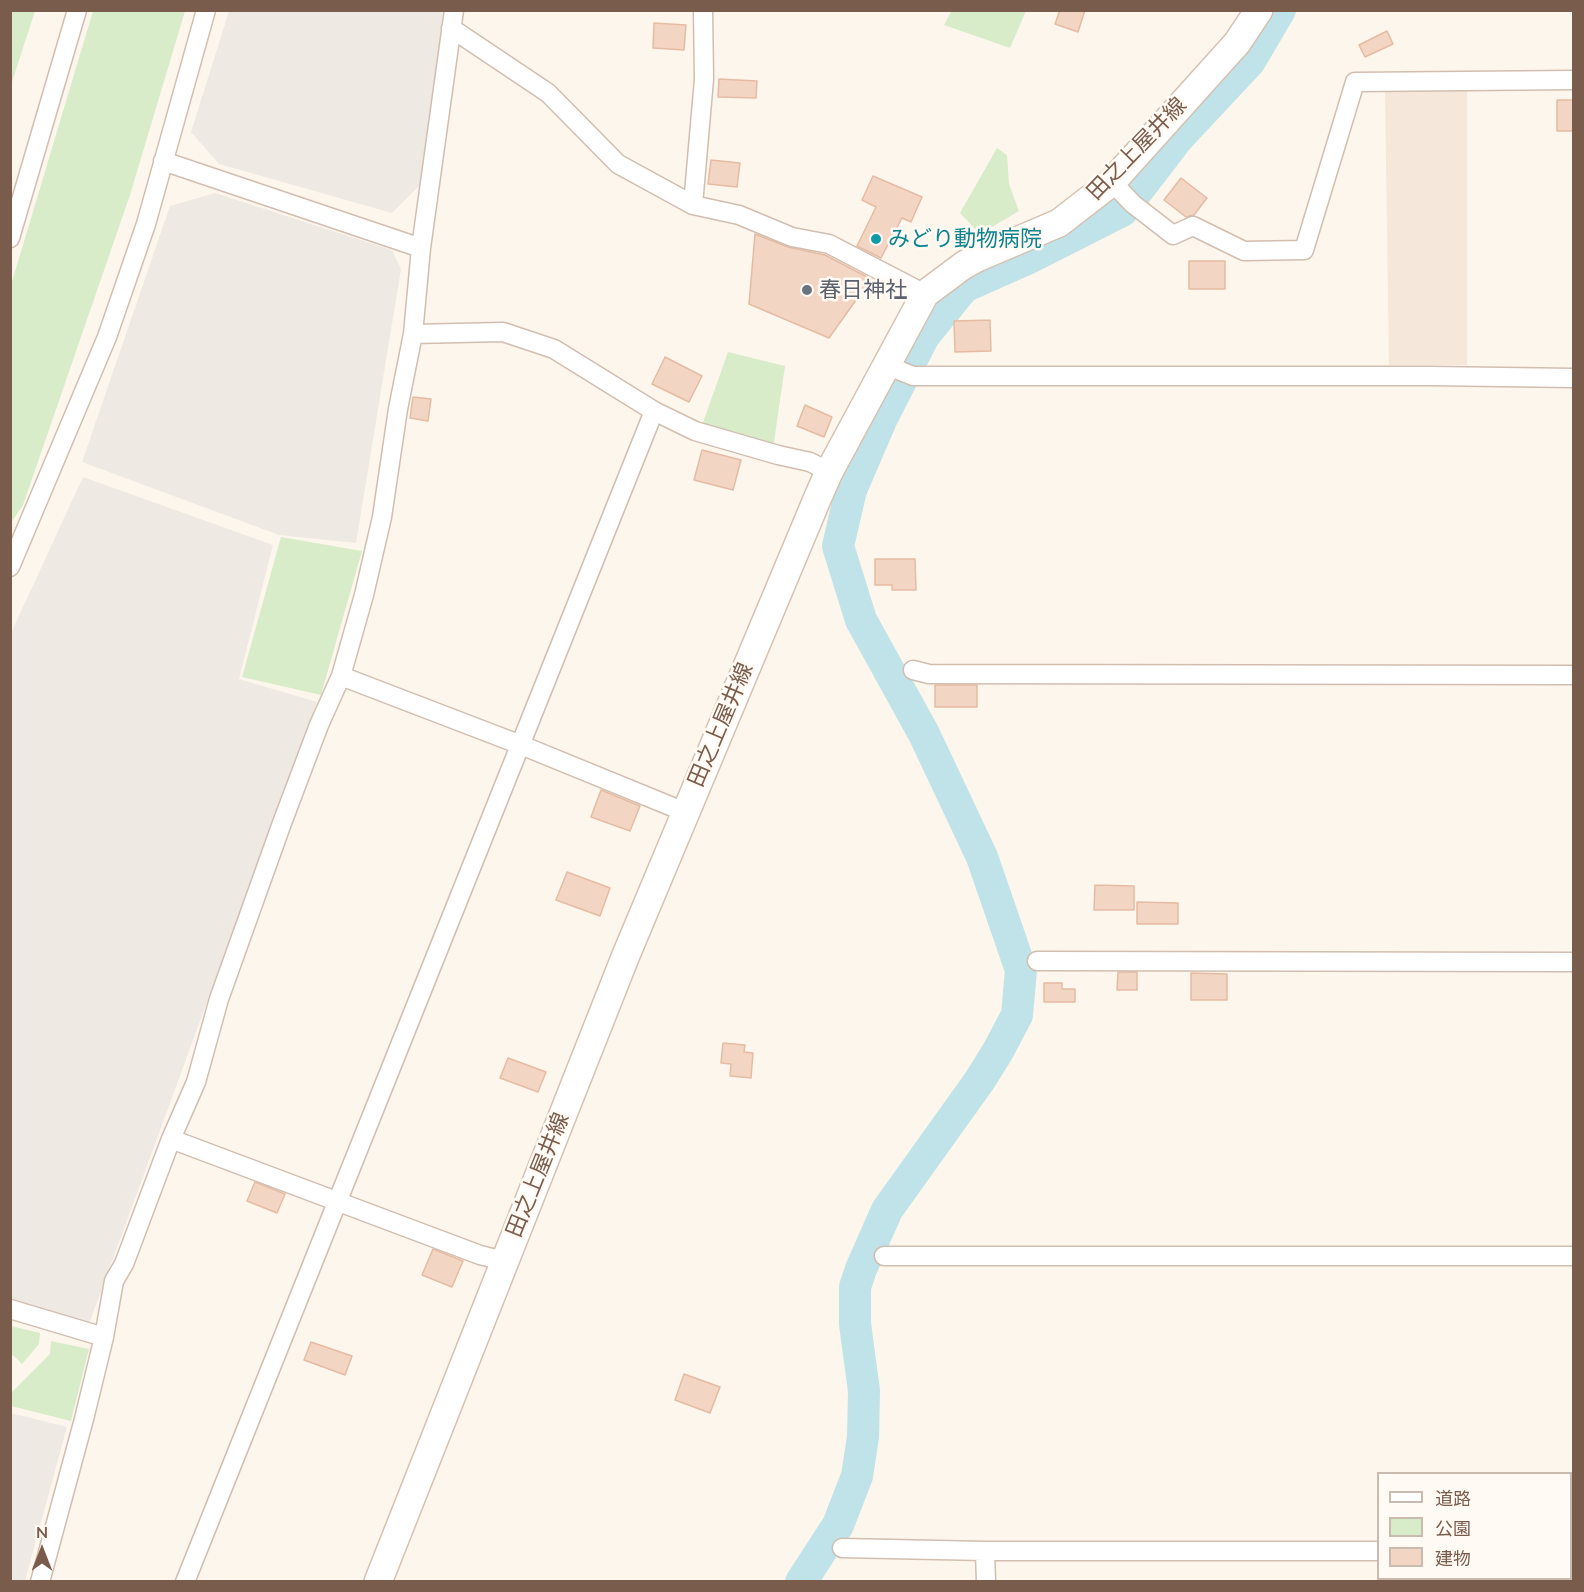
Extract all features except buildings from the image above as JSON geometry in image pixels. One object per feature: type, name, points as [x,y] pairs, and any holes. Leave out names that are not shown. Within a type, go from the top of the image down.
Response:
[{"type":"main road","name":"田之上屋井線","points":[[378,1581],[544,1165],[582,1063],[829,472],[924,294],[977,258],[1059,224],[1122,192],[1237,43],[1259,10]]},
{"type":"street","points":[[10,238],[77,10]]},
{"type":"street","points":[[10,567],[107,337],[146,224],[206,10]]},
{"type":"street","points":[[693,205],[704,79],[703,10]]},
{"type":"street","points":[[40,1581],[104,1337],[114,1281],[124,1264],[171,1139],[196,1082],[219,999],[319,725],[341,676],[364,595],[382,517],[398,410],[413,334],[421,248],[452,19],[548,93],[618,164],[693,205],[739,215],[792,237],[829,244],[924,294]]},
{"type":"street","points":[[1122,192],[1173,235],[1193,226],[1244,251],[1304,250],[1355,82],[1574,80]]},
{"type":"street","points":[[163,161],[421,248]]},
{"type":"street","points":[[413,334],[503,332],[554,349],[654,411],[695,431],[810,462],[829,472]]},
{"type":"street","points":[[886,365],[913,376],[1574,378]]},
{"type":"street","points":[[185,1581],[654,411]]},
{"type":"street","points":[[913,670],[929,674],[1574,675]]},
{"type":"street","points":[[341,676],[521,745],[685,812]]},
{"type":"street","points":[[1037,961],[1574,962]]},
{"type":"street","points":[[171,1139],[480,1255],[504,1261]]},
{"type":"street","points":[[884,1256],[1574,1256]]},
{"type":"street","points":[[10,1309],[104,1337]]},
{"type":"street","points":[[842,1548],[985,1551],[1377,1551]]},
{"type":"street","points":[[985,1551],[986,1581]]},
{"type":"shaded area","points":[[229,11],[443,11],[423,182],[392,213],[219,164],[191,132]]},
{"type":"shaded area","points":[[1467,89],[1467,365],[1389,365],[1385,91]]},
{"type":"shaded area","points":[[215,193],[392,250],[401,269],[356,543],[279,535],[82,462],[170,206]]},
{"type":"shaded area","points":[[83,477],[273,545],[239,679],[317,702],[89,1324],[11,1299],[11,633]]},
{"type":"shaded area","points":[[11,1413],[67,1427],[25,1581],[11,1581]]},
{"type":"green space","points":[[952,10],[1026,11],[1010,48],[944,25]]},
{"type":"green space","points":[[10,11],[35,11],[11,85]]},
{"type":"green space","points":[[93,11],[185,11],[130,195],[23,505],[11,523],[11,285]]},
{"type":"green space","points":[[997,148],[1007,155],[1009,184],[1019,211],[980,234],[960,213]]},
{"type":"green space","points":[[728,352],[785,366],[773,449],[701,428]]},
{"type":"green space","points":[[281,537],[362,551],[321,695],[242,677]]},
{"type":"green space","points":[[11,1326],[40,1333],[39,1344],[22,1364],[13,1355],[11,1357]]},
{"type":"green space","points":[[51,1341],[89,1349],[71,1421],[11,1406],[11,1393],[50,1354]]},
{"type":"waterway","points":[[801,1582],[838,1525],[857,1476],[863,1437],[864,1391],[855,1324],[855,1287],[861,1269],[887,1210],[980,1080],[998,1051],[1017,1015],[1021,970],[982,857],[924,734],[861,620],[838,546],[851,490],[882,418],[924,336],[964,287],[1027,259],[1122,211],[1178,138],[1250,61],[1280,10]]},
{"type":"place","name":"みどり動物病院","points":[[876,239]]},
{"type":"place","name":"春日神社","points":[[807,290]]}]
